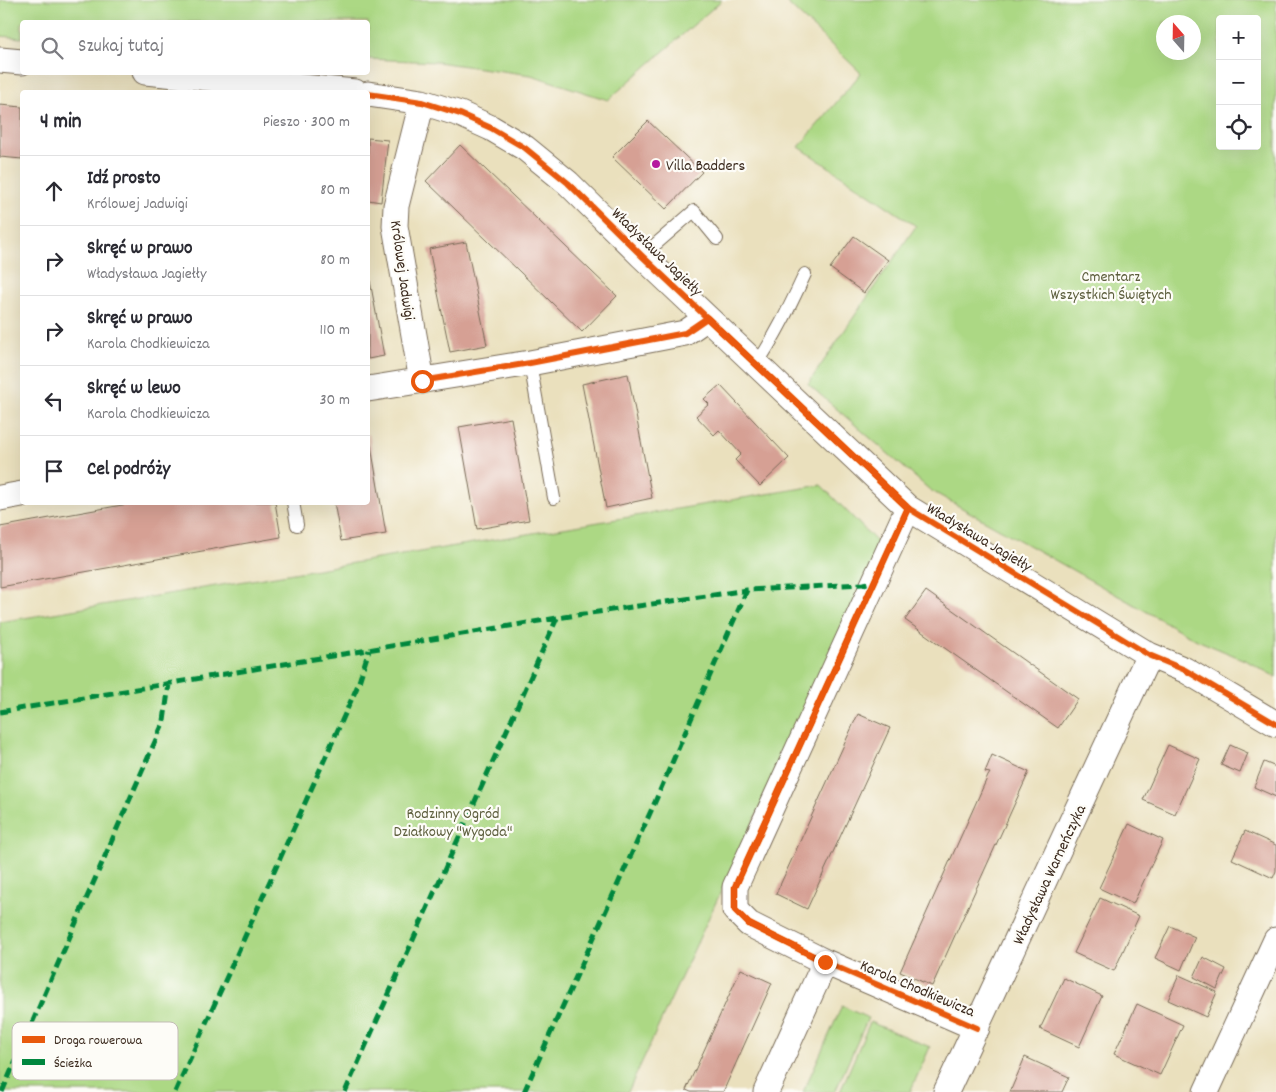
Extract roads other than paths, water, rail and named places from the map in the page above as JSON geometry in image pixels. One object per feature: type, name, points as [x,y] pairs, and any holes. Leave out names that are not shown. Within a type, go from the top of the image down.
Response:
[{"type":"street","points":[[0,60],[20,62]]},
{"type":"street","points":[[144,90],[145,75]]},
{"type":"street","points":[[176,75],[334,90]]},
{"type":"street","name":"Władysława Jagiełły","points":[[370,94],[422,102],[460,114],[491,128],[525,148],[568,183],[756,365],[908,508],[1149,655],[1185,670],[1276,724]]},
{"type":"street","name":"Królowej Jadwigi","points":[[422,102],[396,206],[395,226],[422,381]]},
{"type":"street","points":[[370,389],[530,363],[685,333],[707,318]]},
{"type":"street","points":[[0,498],[20,494]]},
{"type":"street","name":"Karola Chodkiewicza","points":[[908,508],[735,887],[735,910],[749,924],[825,962],[977,1028]]},
{"type":"street","name":"Władysława Warneńczyka","points":[[946,1092],[1149,655]]},
{"type":"street","points":[[1206,1092],[1276,940]]},
{"type":"street","points":[[766,1092],[825,962]]},
{"type":"lane","points":[[642,256],[694,211],[717,238]]},
{"type":"lane","points":[[756,365],[771,343],[805,274]]},
{"type":"lane","points":[[530,363],[554,498]]},
{"type":"lane","points":[[294,505],[297,525]]},
{"type":"place","name":"Villa Badders","points":[[656,164]]},
{"type":"park label","name":"Cmentarz Wszystkich Świętych","points":[[1111,284]]},
{"type":"park label","name":"Rodzinny Ogród Działkowy \"Wygoda\"","points":[[453,821]]}]
